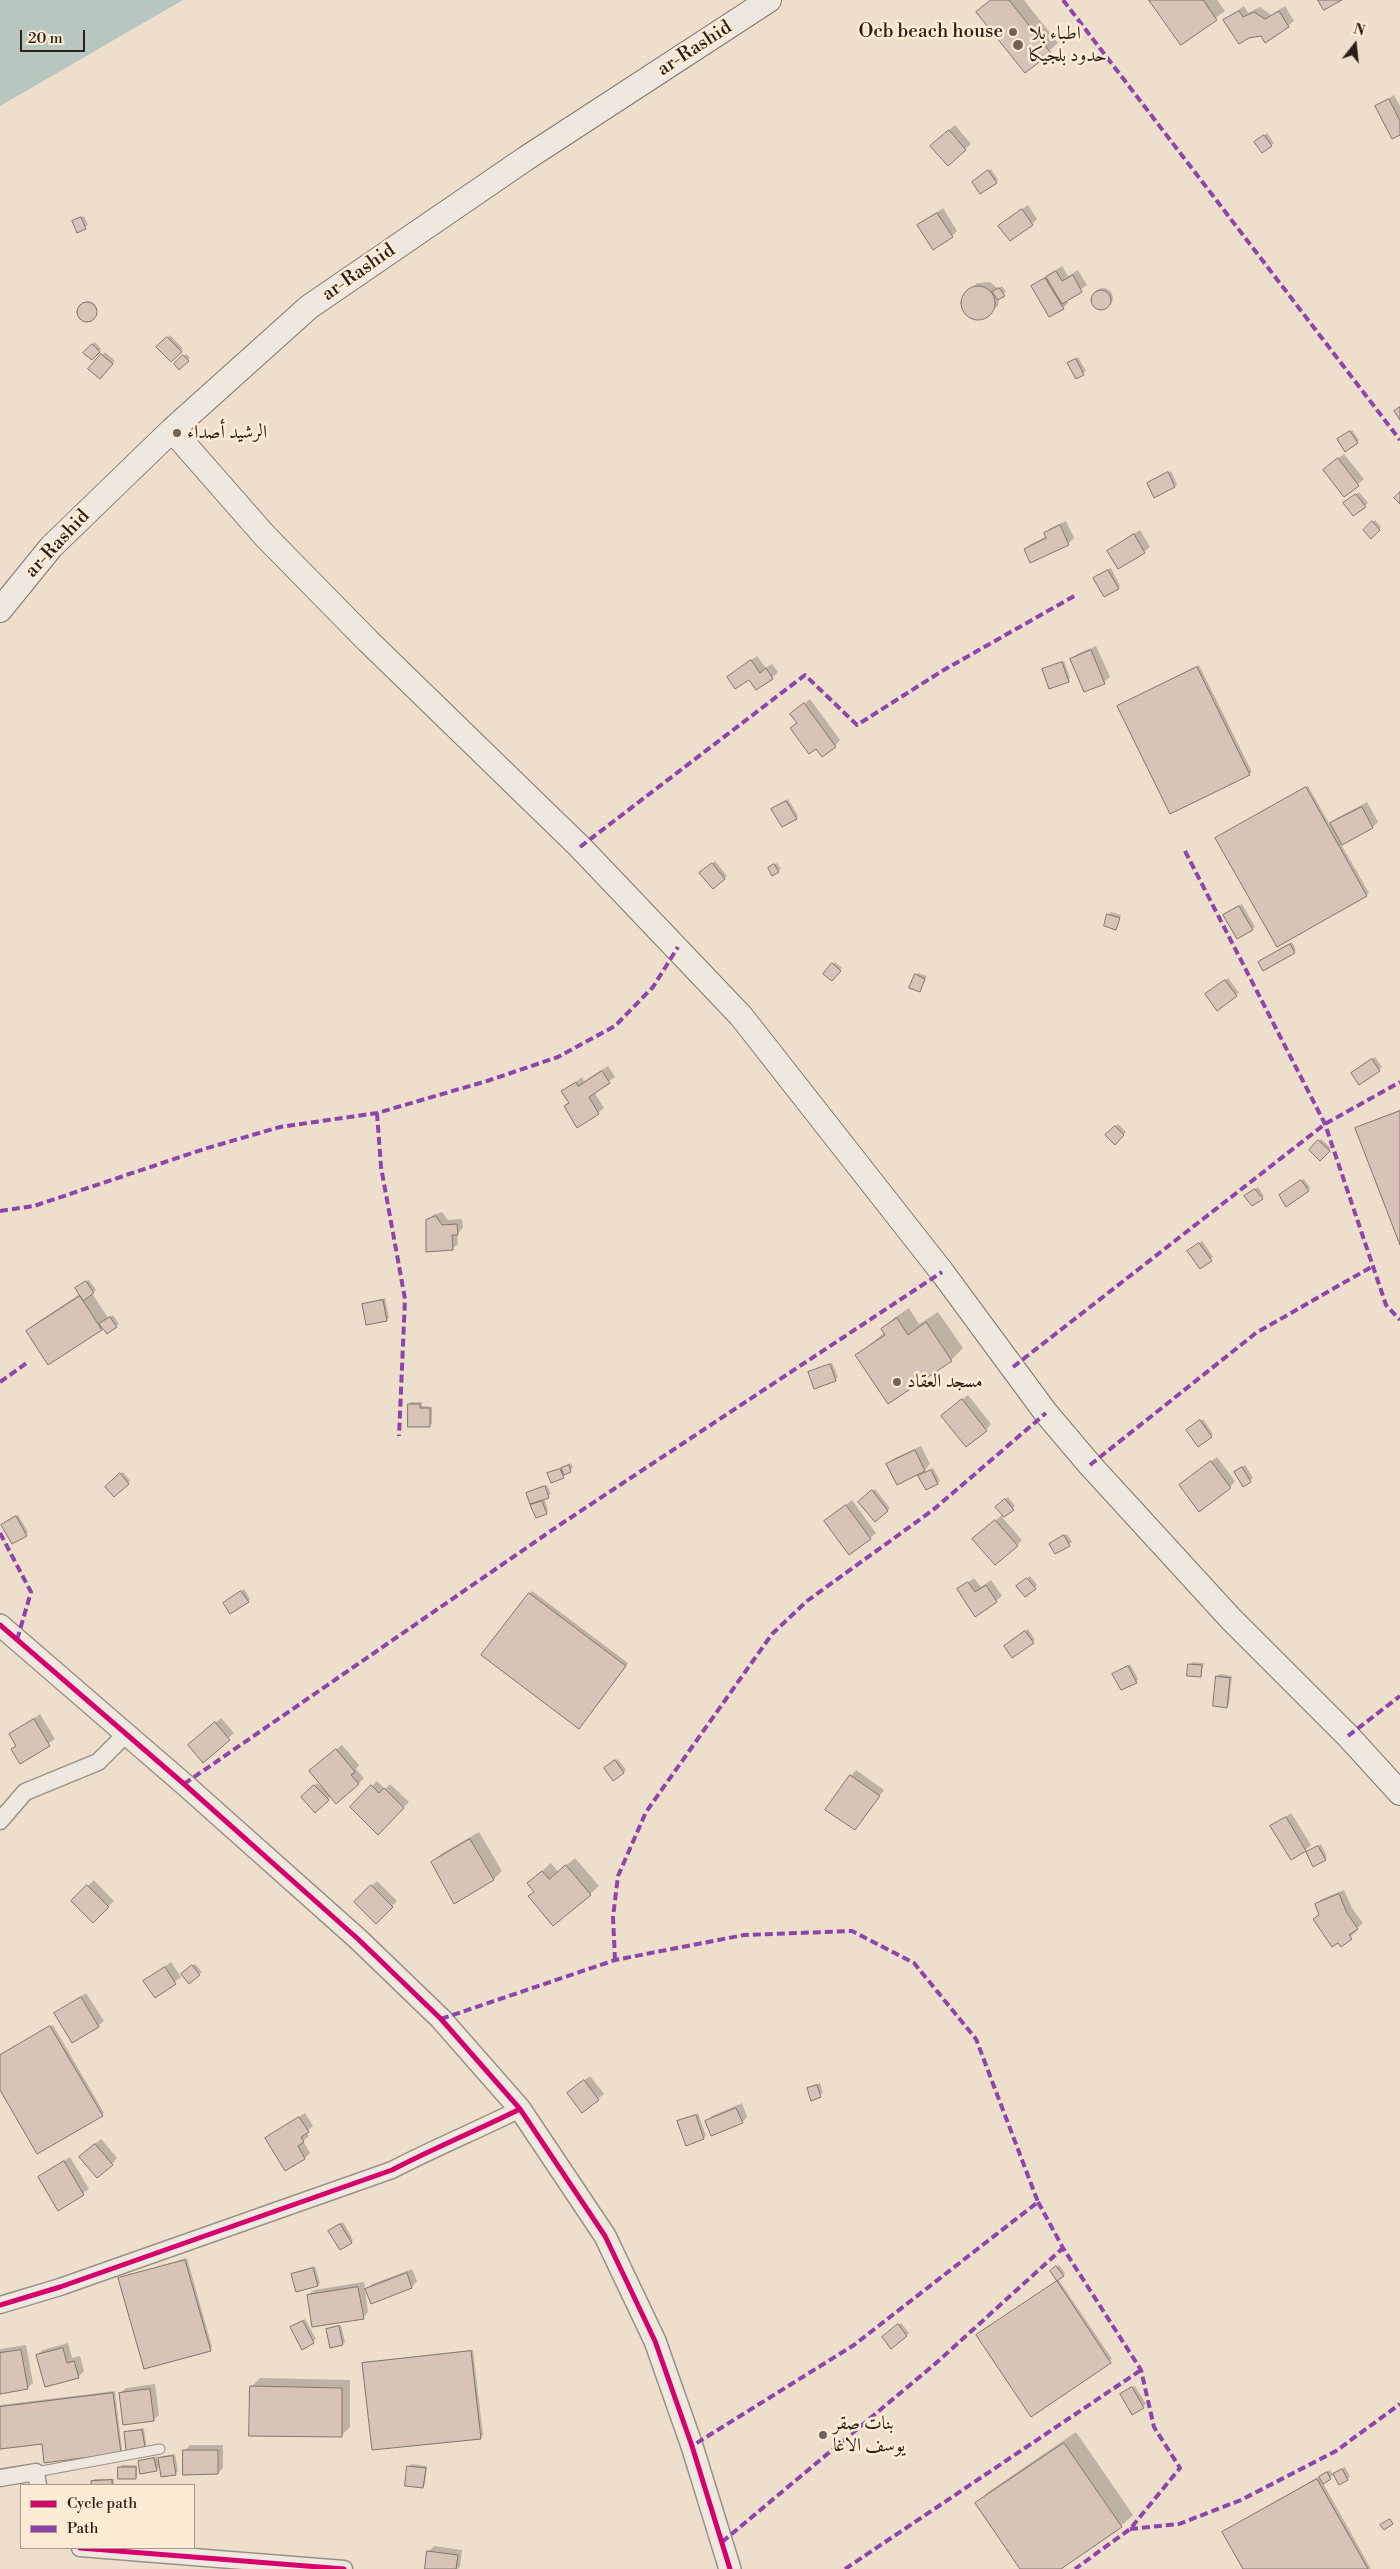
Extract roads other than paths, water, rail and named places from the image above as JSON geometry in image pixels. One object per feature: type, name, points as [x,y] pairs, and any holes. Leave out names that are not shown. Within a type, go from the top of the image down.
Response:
[{"type":"main road","name":"ar-Rashid","points":[[0,610],[51,547],[172,430],[309,307],[525,159],[769,0]]},
{"type":"main road","points":[[172,430],[266,536],[368,641],[586,854],[741,1016],[942,1272],[1046,1413],[1126,1507],[1231,1619],[1348,1736],[1400,1793]]},
{"type":"street","points":[[0,1625],[358,1939],[441,2020],[520,2108],[605,2236],[655,2341],[692,2446],[730,2569]]},
{"type":"street","points":[[0,1821],[25,1792],[98,1762],[126,1734]]},
{"type":"street","points":[[0,2305],[60,2287],[392,2170],[437,2146],[484,2127],[520,2108]]},
{"type":"street","points":[[0,2478],[37,2479]]},
{"type":"street","points":[[93,2549],[344,2569]]},
{"type":"lane","points":[[37,2479],[160,2449]]},
{"type":"place","name":"Ocb beach house","points":[[1013,32]]},
{"type":"place","name":"اطباء بلا حدود بلجيكا","points":[[1018,45]]},
{"type":"place","name":"الرشيد أصداء","points":[[177,433]]},
{"type":"place","name":"مسجد العقاد","points":[[897,1382]]},
{"type":"place","name":"بنات صقر يوسف الاغا","points":[[823,2435]]}]
